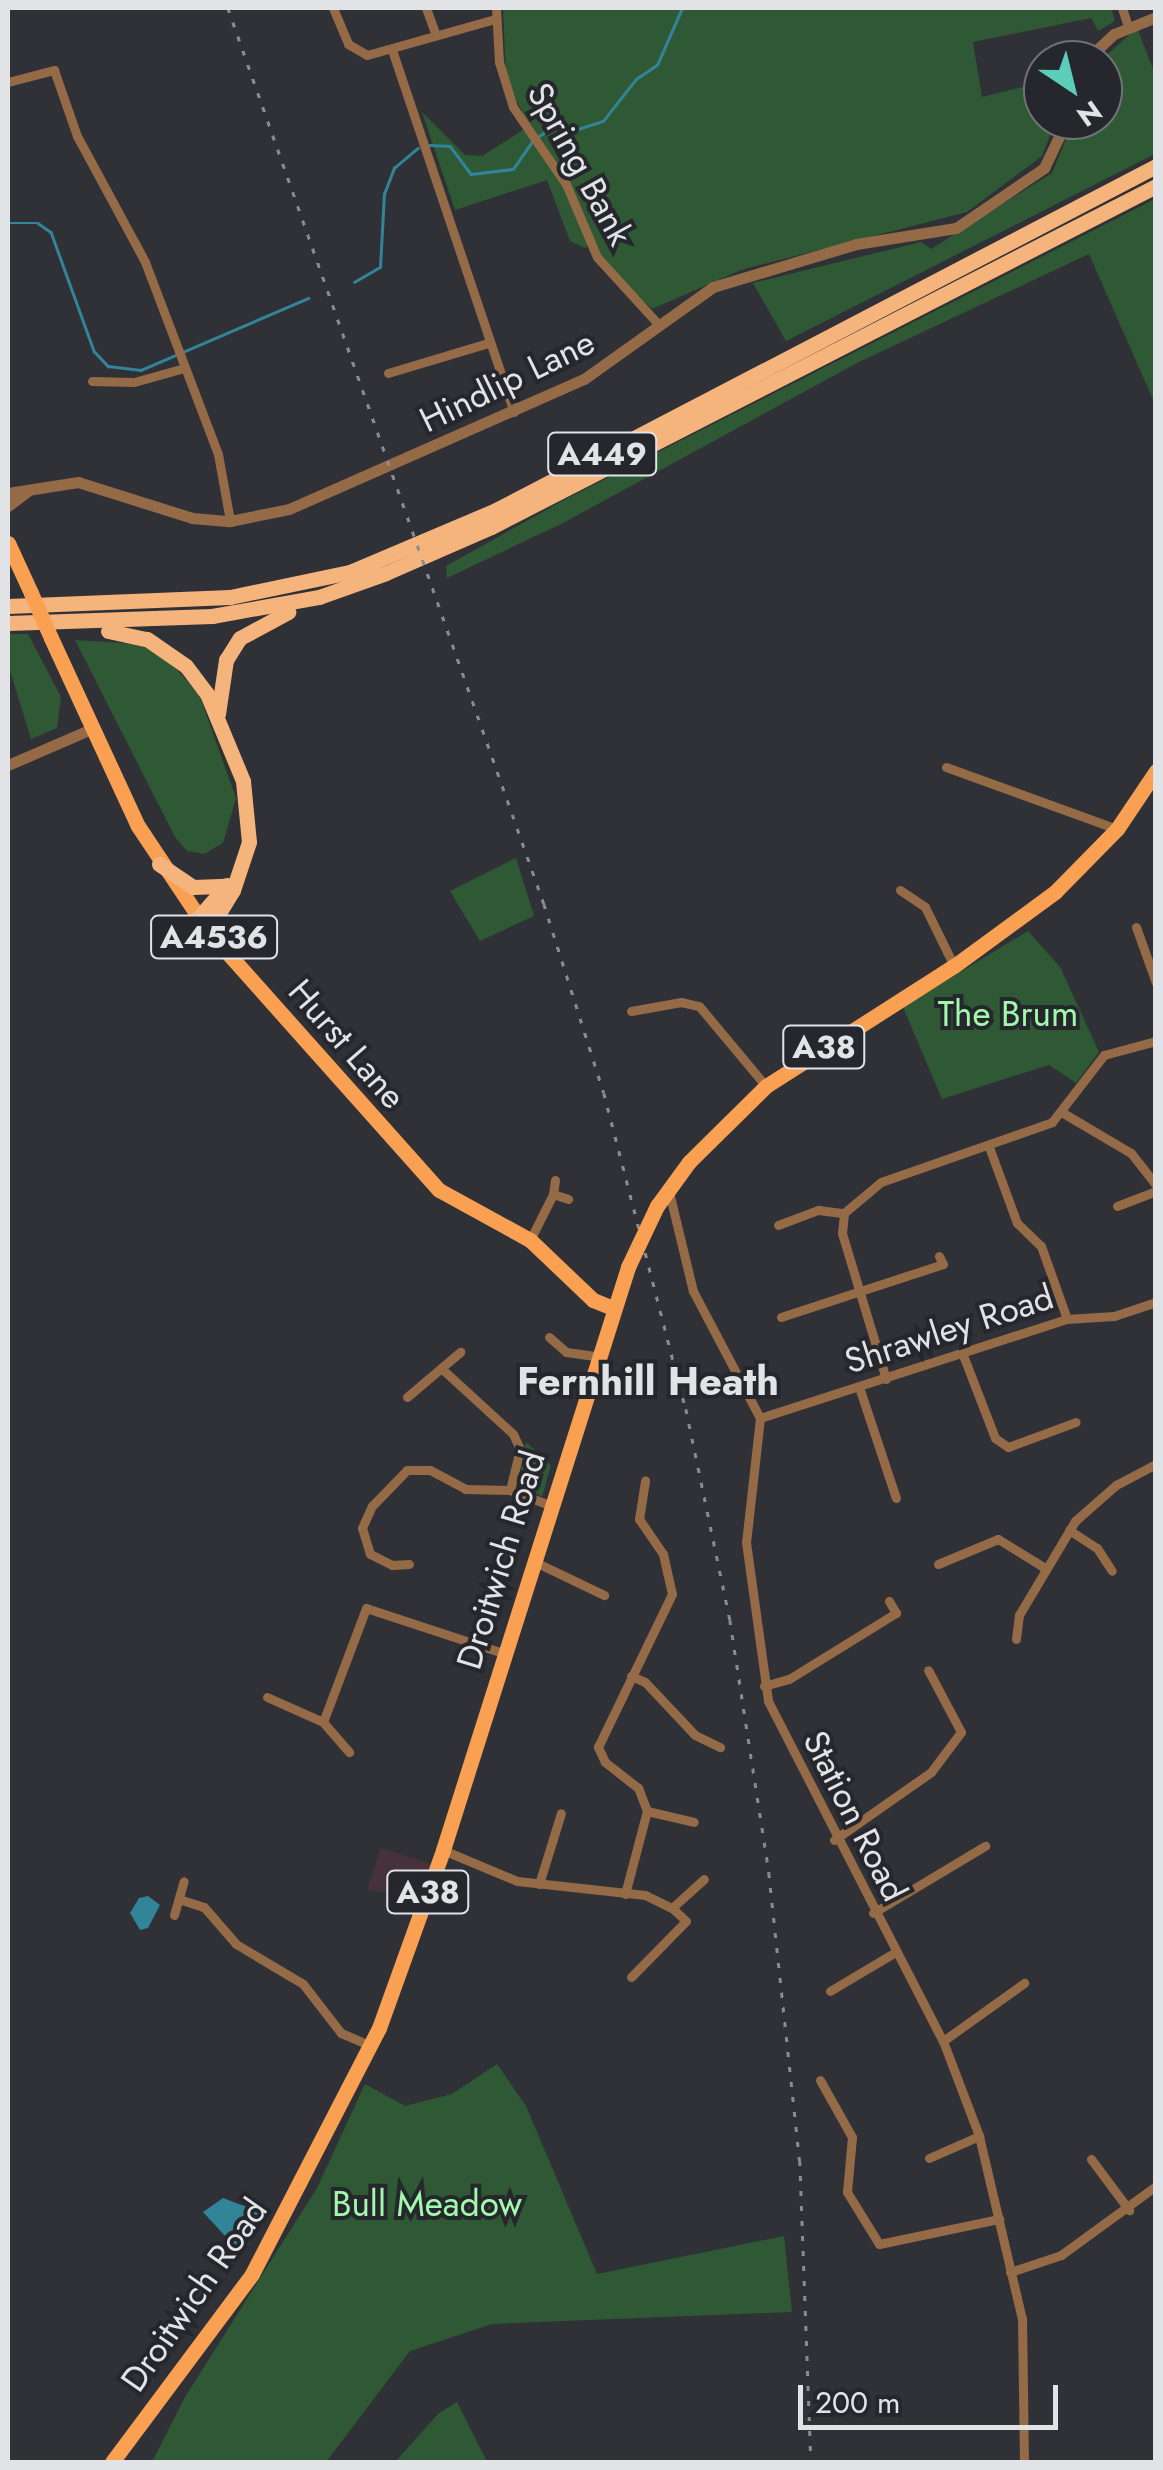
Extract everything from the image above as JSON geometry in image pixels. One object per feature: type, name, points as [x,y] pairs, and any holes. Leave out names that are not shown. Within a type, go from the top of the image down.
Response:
[{"type":"highway","name":"A449","points":[[8,606],[230,597],[350,572],[427,543],[1156,166]]},
{"type":"highway","name":"A449","points":[[8,624],[90,625],[212,616],[319,596],[492,526],[1156,186]]},
{"type":"highway","points":[[218,718],[226,660],[240,638],[319,596]]},
{"type":"highway","points":[[90,625],[147,639],[170,652],[197,679],[218,718],[251,815],[230,883],[204,924]]},
{"type":"highway","points":[[159,864],[194,887],[230,883]]},
{"type":"main road","name":"Hurst Lane","points":[[8,543],[91,729],[159,864],[204,924],[427,1178],[530,1240],[593,1300],[610,1308]]},
{"type":"main road","name":"Droitwich Road","points":[[112,2462],[252,2274],[371,2046],[443,1850],[610,1308],[658,1206],[689,1162],[766,1086],[954,966],[1055,892],[1117,829],[1156,771]]},
{"type":"street","points":[[334,8],[357,51],[392,50],[495,13]]},
{"type":"street","points":[[426,8],[436,35]]},
{"type":"street","points":[[1122,8],[1128,27]]},
{"type":"street","name":"Spring Bank","points":[[495,13],[513,107],[566,184],[597,257],[660,326]]},
{"type":"street","points":[[1111,40],[1128,27],[1156,16]]},
{"type":"street","points":[[392,50],[514,412]]},
{"type":"street","points":[[8,82],[54,70],[96,175],[126,218],[218,454],[230,520]]},
{"type":"street","name":"Hindlip Lane","points":[[8,506],[15,489],[78,482],[192,518],[230,520],[288,509],[584,379],[713,286],[856,244],[956,228],[1044,168],[1057,140]]},
{"type":"street","points":[[388,373],[488,343]]},
{"type":"street","points":[[92,381],[134,382],[182,363]]},
{"type":"street","points":[[8,765],[91,729]]},
{"type":"street","points":[[946,767],[1117,829]]},
{"type":"street","points":[[900,890],[925,907],[954,966]]},
{"type":"street","points":[[1136,927],[1156,983]]},
{"type":"street","points":[[631,1011],[681,1002],[699,1006],[766,1086]]},
{"type":"street","points":[[886,1379],[842,1234],[844,1214],[881,1182],[989,1147],[1063,1112],[1104,1055],[1156,1042]]},
{"type":"street","points":[[1063,1112],[1132,1153],[1156,1188],[1117,1206]]},
{"type":"street","points":[[989,1147],[1017,1223],[1041,1246],[1067,1319]]},
{"type":"street","points":[[530,1240],[553,1194],[555,1180]]},
{"type":"street","points":[[669,1192],[693,1291],[760,1418]]},
{"type":"street","points":[[553,1194],[568,1198]]},
{"type":"street","points":[[778,1224],[818,1210],[844,1214]]},
{"type":"street","points":[[781,1317],[943,1264],[939,1256]]},
{"type":"street","name":"Shrawley Road","points":[[760,1418],[1067,1319],[1114,1316],[1156,1302]]},
{"type":"street","points":[[549,1337],[566,1352],[594,1356]]},
{"type":"street","points":[[407,1397],[460,1352]]},
{"type":"street","points":[[963,1355],[995,1438],[1008,1447],[1076,1422]]},
{"type":"street","points":[[441,1368],[513,1434],[520,1448],[510,1490]]},
{"type":"street","points":[[859,1387],[896,1498]]},
{"type":"street","name":"Station Road","points":[[760,1418],[746,1542],[764,1686],[834,1840],[943,2041],[979,2136],[1023,2333],[1024,2462]]},
{"type":"street","points":[[1003,1632],[1016,1635],[1045,1568],[1069,1530],[1098,1498],[1156,1464]]},
{"type":"street","points":[[409,1564],[392,1565],[370,1554],[362,1528],[372,1506],[407,1470],[430,1470],[465,1489],[510,1490],[549,1505]]},
{"type":"street","points":[[624,1894],[646,1811],[638,1788],[605,1762],[598,1747],[672,1594],[663,1554],[639,1519],[645,1480]]},
{"type":"street","points":[[1069,1530],[1097,1548],[1112,1571]]},
{"type":"street","points":[[947,1563],[998,1538],[1045,1568]]},
{"type":"street","points":[[533,1560],[604,1594]]},
{"type":"street","points":[[764,1686],[789,1679],[896,1613],[889,1601]]},
{"type":"street","points":[[324,1722],[366,1608],[504,1652]]},
{"type":"street","points":[[834,1840],[932,1772],[960,1732],[928,1670]]},
{"type":"street","points":[[631,1676],[645,1682],[695,1735],[720,1747]]},
{"type":"street","points":[[268,1698],[324,1722],[348,1752]]},
{"type":"street","points":[[646,1811],[694,1822]]},
{"type":"street","points":[[539,1884],[560,1813]]},
{"type":"street","points":[[873,1913],[985,1846]]},
{"type":"street","points":[[443,1850],[517,1881],[624,1894],[672,1908],[686,1921],[630,1976]]},
{"type":"street","points":[[672,1908],[704,1879]]},
{"type":"street","points":[[174,1915],[182,1900],[184,1881]]},
{"type":"street","points":[[182,1900],[204,1907],[236,1944],[303,1984],[341,2033],[371,2046]]},
{"type":"street","points":[[830,1991],[894,1953]]},
{"type":"street","points":[[943,2041],[1024,1983]]},
{"type":"street","points":[[820,2080],[852,2138],[846,2192],[879,2244],[998,2218]]},
{"type":"street","points":[[928,2158],[943,2146],[979,2136]]},
{"type":"street","points":[[1091,2160],[1129,2210]]},
{"type":"street","points":[[1010,2272],[1061,2255],[1129,2210],[1156,2186]]},
{"type":"shaded area","points":[[381,1848],[431,1864],[420,1899],[367,1889]]},
{"type":"green space","points":[[503,8],[1111,8],[1115,21],[1098,31],[1091,18],[973,42],[982,97],[1023,87],[1023,140],[1048,140],[1042,156],[967,212],[741,270],[652,309],[610,269],[594,242],[585,248],[570,241],[547,180],[455,210],[422,112],[465,155],[482,156],[529,126],[506,78]]},
{"type":"green space","points":[[1137,28],[1155,74],[1155,154],[786,341],[753,283],[921,242],[931,249],[1052,173],[1066,140],[1123,140],[1123,40]]},
{"type":"green space","points":[[1155,199],[1155,404],[1089,254],[859,362],[563,523],[447,578],[446,566],[564,500]]},
{"type":"green space","points":[[8,634],[28,634],[61,697],[57,728],[31,739],[8,664]]},
{"type":"green space","points":[[75,640],[139,644],[168,660],[199,694],[236,798],[223,843],[204,854],[187,851],[175,837]]},
{"type":"green space","points":[[516,858],[534,916],[480,941],[450,891]]},
{"type":"green space","name":"The Brum","points":[[1028,931],[1060,967],[1099,1052],[1076,1083],[1049,1065],[942,1099],[903,1007]]},
{"type":"green space","points":[[526,1442],[551,1465],[542,1497],[519,1482]]},
{"type":"green space","name":"Bull Meadow","points":[[497,2064],[526,2106],[597,2274],[784,2236],[792,2312],[492,2324],[410,2351],[326,2462],[152,2462],[185,2397],[317,2188],[365,2084],[405,2106],[452,2094]]},
{"type":"green space","points":[[457,2402],[487,2462],[395,2462],[438,2414]]},
{"type":"water","points":[[148,1896],[160,1905],[148,1928],[140,1930],[130,1913],[139,1898]]},
{"type":"water","points":[[223,2198],[260,2212],[238,2250],[203,2212]]},
{"type":"waterway","points":[[539,136],[558,124],[575,130],[603,121],[636,79],[657,65],[682,8]]},
{"type":"waterway","points":[[430,145],[450,146],[471,174],[513,169],[532,142]]},
{"type":"waterway","points":[[354,282],[380,267],[384,194],[394,168],[418,148]]},
{"type":"waterway","points":[[8,223],[38,223],[51,232],[94,351],[108,366],[141,370],[308,298]]},
{"type":"railway","points":[[228,8],[544,904],[604,1093],[686,1409],[730,1620],[769,1873],[800,2161],[811,2462]]},
{"type":"district","name":"Fernhill Heath","points":[[648,1381]]}]
